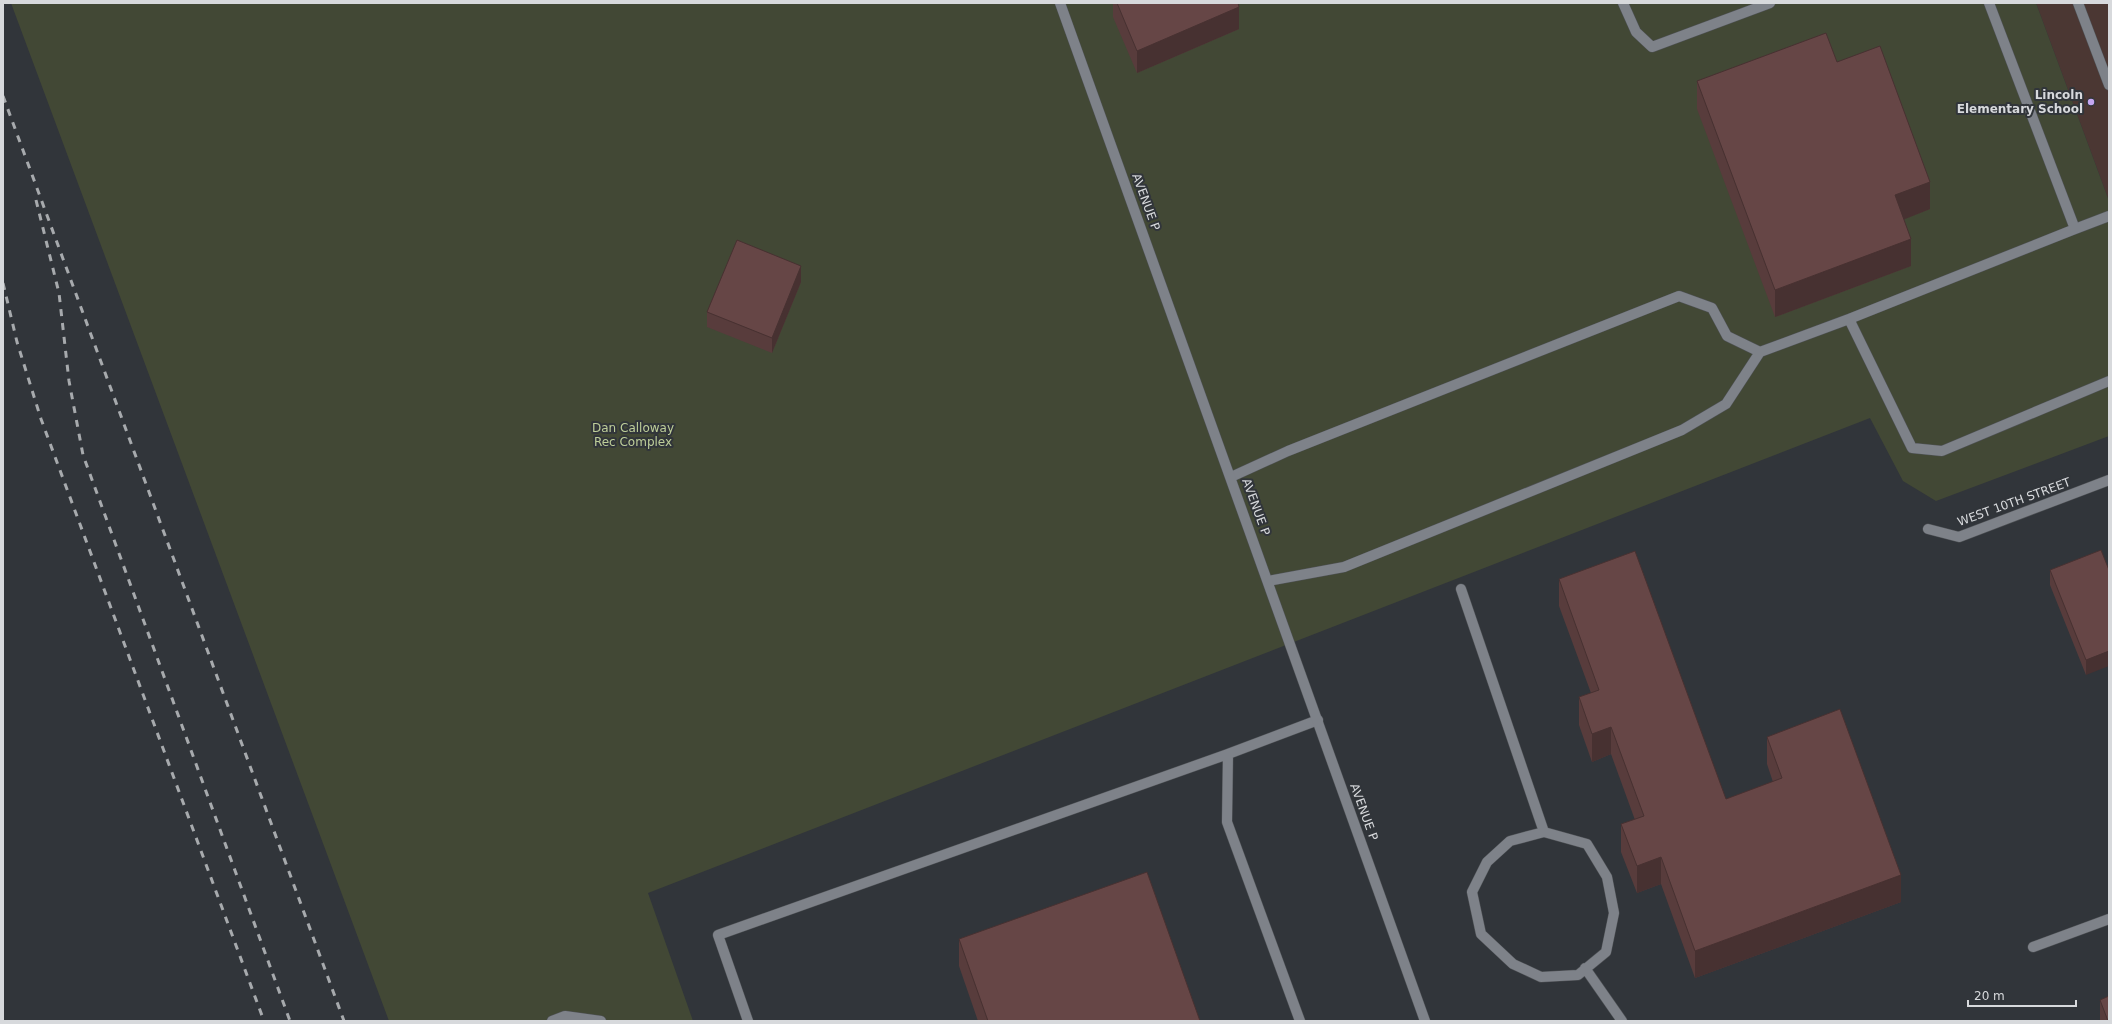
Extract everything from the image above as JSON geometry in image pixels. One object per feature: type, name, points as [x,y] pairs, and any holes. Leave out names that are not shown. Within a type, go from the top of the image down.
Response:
[{"type":"street","name":"AVENUE P","points":[[1060,3],[1425,1021]]},
{"type":"street","points":[[1624,3],[1636,32],[1652,47],[1770,3]]},
{"type":"street","points":[[1989,3],[2075,229]]},
{"type":"street","points":[[2078,3],[2109,85]]},
{"type":"street","points":[[1268,581],[1344,567],[1682,430],[1726,404],[1760,352],[1849,319],[2109,216]]},
{"type":"street","points":[[1231,477],[1296,448],[1679,296],[1712,308],[1727,336],[1760,352]]},
{"type":"street","points":[[1849,319],[1912,448],[1942,451],[2109,381]]},
{"type":"street","name":"WEST 10TH STREET","points":[[1928,529],[1959,537],[2109,480]]},
{"type":"street","points":[[1461,589],[1544,832]]},
{"type":"street","points":[[748,1021],[718,935],[1228,754],[1318,720]]},
{"type":"street","points":[[1228,754],[1227,822],[1300,1021]]},
{"type":"street","points":[[1544,832],[1587,844],[1607,877],[1614,913],[1606,952],[1578,975],[1541,977],[1513,964],[1481,934],[1472,892],[1487,862],[1510,840],[1544,832]]},
{"type":"street","points":[[2033,947],[2109,919]]},
{"type":"street","points":[[1586,968],[1622,1021]]},
{"type":"street","points":[[552,1021],[565,1016],[601,1021]]},
{"type":"shaded area","name":"Lincoln Elementary School","points":[[2036,3],[2109,3],[2109,201]]},
{"type":"green space","name":"Dan Calloway Rec Complex","points":[[11,3],[2036,3],[2109,201],[2109,436],[1936,501],[1903,481],[1870,418],[648,893],[693,1021],[389,1021]]},
{"type":"building","points":[[1117,3],[1238,3],[1239,7],[1137,51]]},
{"type":"building","points":[[1826,33],[1837,62],[1880,46],[1930,182],[1895,195],[1911,239],[1775,290],[1697,81]]},
{"type":"building","points":[[737,240],[801,266],[772,338],[707,312]]},
{"type":"building","points":[[2101,550],[2109,570],[2109,651],[2086,660],[2050,570]]},
{"type":"building","points":[[1635,551],[1726,799],[1782,778],[1767,737],[1840,709],[1901,875],[1695,951],[1661,857],[1637,866],[1621,824],[1644,816],[1611,727],[1592,734],[1579,697],[1599,690],[1559,579]]},
{"type":"building","points":[[1147,872],[1200,1021],[988,1021],[959,939]]},
{"type":"building","points":[[2109,996],[2109,1021],[2108,1021],[2100,1000]]},
{"type":"railway","points":[[3,96],[344,1021]]},
{"type":"railway","points":[[36,200],[59,293],[69,381],[83,455],[290,1021]]},
{"type":"railway","points":[[3,283],[17,342],[41,419],[264,1021]]},
{"type":"place","name":"Lincoln Elementary School","points":[[2091,102]]}]
